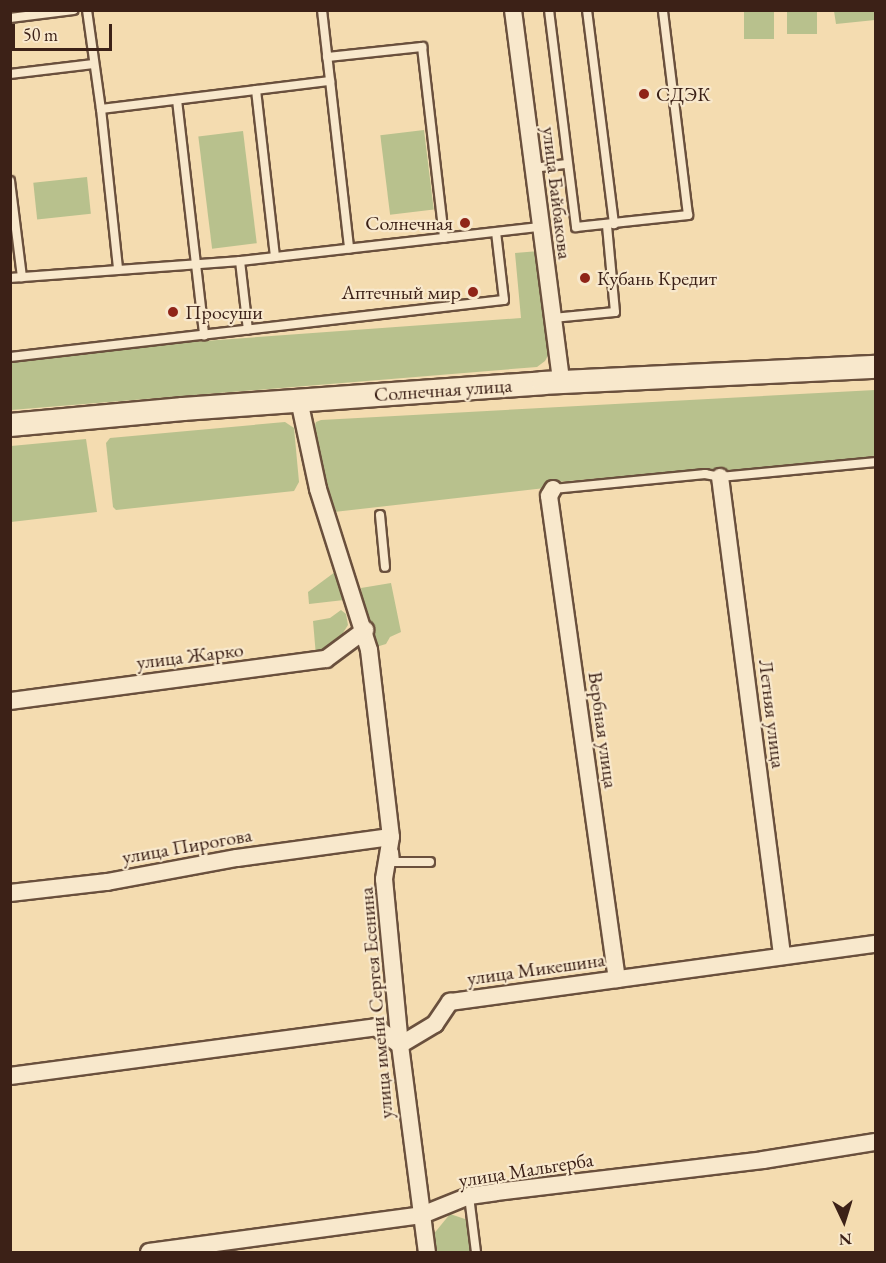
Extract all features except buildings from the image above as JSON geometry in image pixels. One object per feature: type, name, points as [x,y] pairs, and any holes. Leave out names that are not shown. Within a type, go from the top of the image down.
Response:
[{"type":"main road","name":"Солнечная улица","points":[[10,425],[299,400],[561,382],[876,367]]},
{"type":"street","name":"улица Байбакова","points":[[513,10],[561,382]]},
{"type":"street","name":"улица имени Сергея Есенина","points":[[299,400],[318,489],[365,630],[372,669],[391,837],[384,879],[400,1045],[427,1252]]},
{"type":"street","name":"Летняя улица","points":[[720,477],[782,956]]},
{"type":"street","name":"Вербная улица","points":[[553,489],[549,496],[617,979]]},
{"type":"street","name":"улица Жарко","points":[[10,701],[326,659],[365,630]]},
{"type":"street","name":"улица Пирогова","points":[[10,893],[107,882],[237,858],[391,837]]},
{"type":"street","name":"улица Микешина","points":[[400,1045],[435,1024],[450,1002],[876,944]]},
{"type":"street","points":[[10,1076],[376,1027],[400,1045]]},
{"type":"street","name":"улица Мальгерба","points":[[149,1252],[422,1215],[469,1196],[763,1160],[876,1142]]},
{"type":"lane","points":[[10,18],[73,10]]},
{"type":"lane","points":[[87,10],[101,109],[118,269]]},
{"type":"lane","points":[[322,10],[349,248]]},
{"type":"lane","points":[[549,10],[576,227],[688,215],[663,10]]},
{"type":"lane","points":[[553,318],[615,312],[610,224],[587,10]]},
{"type":"lane","points":[[327,57],[422,47],[444,238]]},
{"type":"lane","points":[[10,74],[93,64]]},
{"type":"lane","points":[[101,109],[330,81]]},
{"type":"lane","points":[[256,90],[275,257]]},
{"type":"lane","points":[[177,100],[204,335]]},
{"type":"lane","points":[[532,168],[567,164]]},
{"type":"lane","points":[[10,181],[22,277]]},
{"type":"lane","points":[[10,278],[240,261],[540,227]]},
{"type":"lane","points":[[10,357],[504,300],[496,232]]},
{"type":"lane","points":[[240,261],[248,330]]},
{"type":"lane","points":[[553,489],[705,474],[720,477],[876,462]]},
{"type":"lane","points":[[380,515],[385,567]]},
{"type":"lane","points":[[391,837],[395,862],[430,862]]},
{"type":"lane","points":[[469,1196],[476,1252]]},
{"type":"green space","points":[[744,11],[774,11],[774,39],[744,39]]},
{"type":"green space","points":[[787,11],[817,11],[817,34],[787,34]]},
{"type":"green space","points":[[834,11],[875,11],[875,20],[836,24]]},
{"type":"green space","points":[[424,130],[434,209],[390,215],[380,135]]},
{"type":"green space","points":[[243,131],[257,243],[212,249],[198,136]]},
{"type":"green space","points":[[87,177],[91,214],[37,219],[33,183]]},
{"type":"green space","points":[[539,251],[551,350],[545,361],[537,367],[11,410],[11,355],[521,318],[515,253]]},
{"type":"green space","points":[[875,390],[875,458],[715,473],[706,469],[557,482],[545,488],[334,512],[314,429],[316,422],[321,420]]},
{"type":"green space","points":[[285,422],[294,428],[299,482],[294,491],[116,510],[113,507],[106,443],[110,438]]},
{"type":"green space","points":[[86,439],[97,512],[11,522],[11,446]]},
{"type":"green space","points":[[337,572],[344,600],[309,604],[308,592]]},
{"type":"green space","points":[[391,583],[401,632],[390,637],[386,644],[376,647],[368,640],[361,588]]},
{"type":"green space","points":[[341,610],[346,614],[348,625],[334,647],[316,656],[313,621],[330,618]]},
{"type":"green space","points":[[450,1214],[468,1220],[471,1252],[434,1252],[432,1236]]},
{"type":"place","name":"СДЭК","points":[[644,94]]},
{"type":"place","name":"Солнечная","points":[[465,223]]},
{"type":"place","name":"Кубань Кредит","points":[[585,278]]},
{"type":"place","name":"Аптечный мир","points":[[473,292]]},
{"type":"place","name":"Просуши","points":[[173,312]]}]
